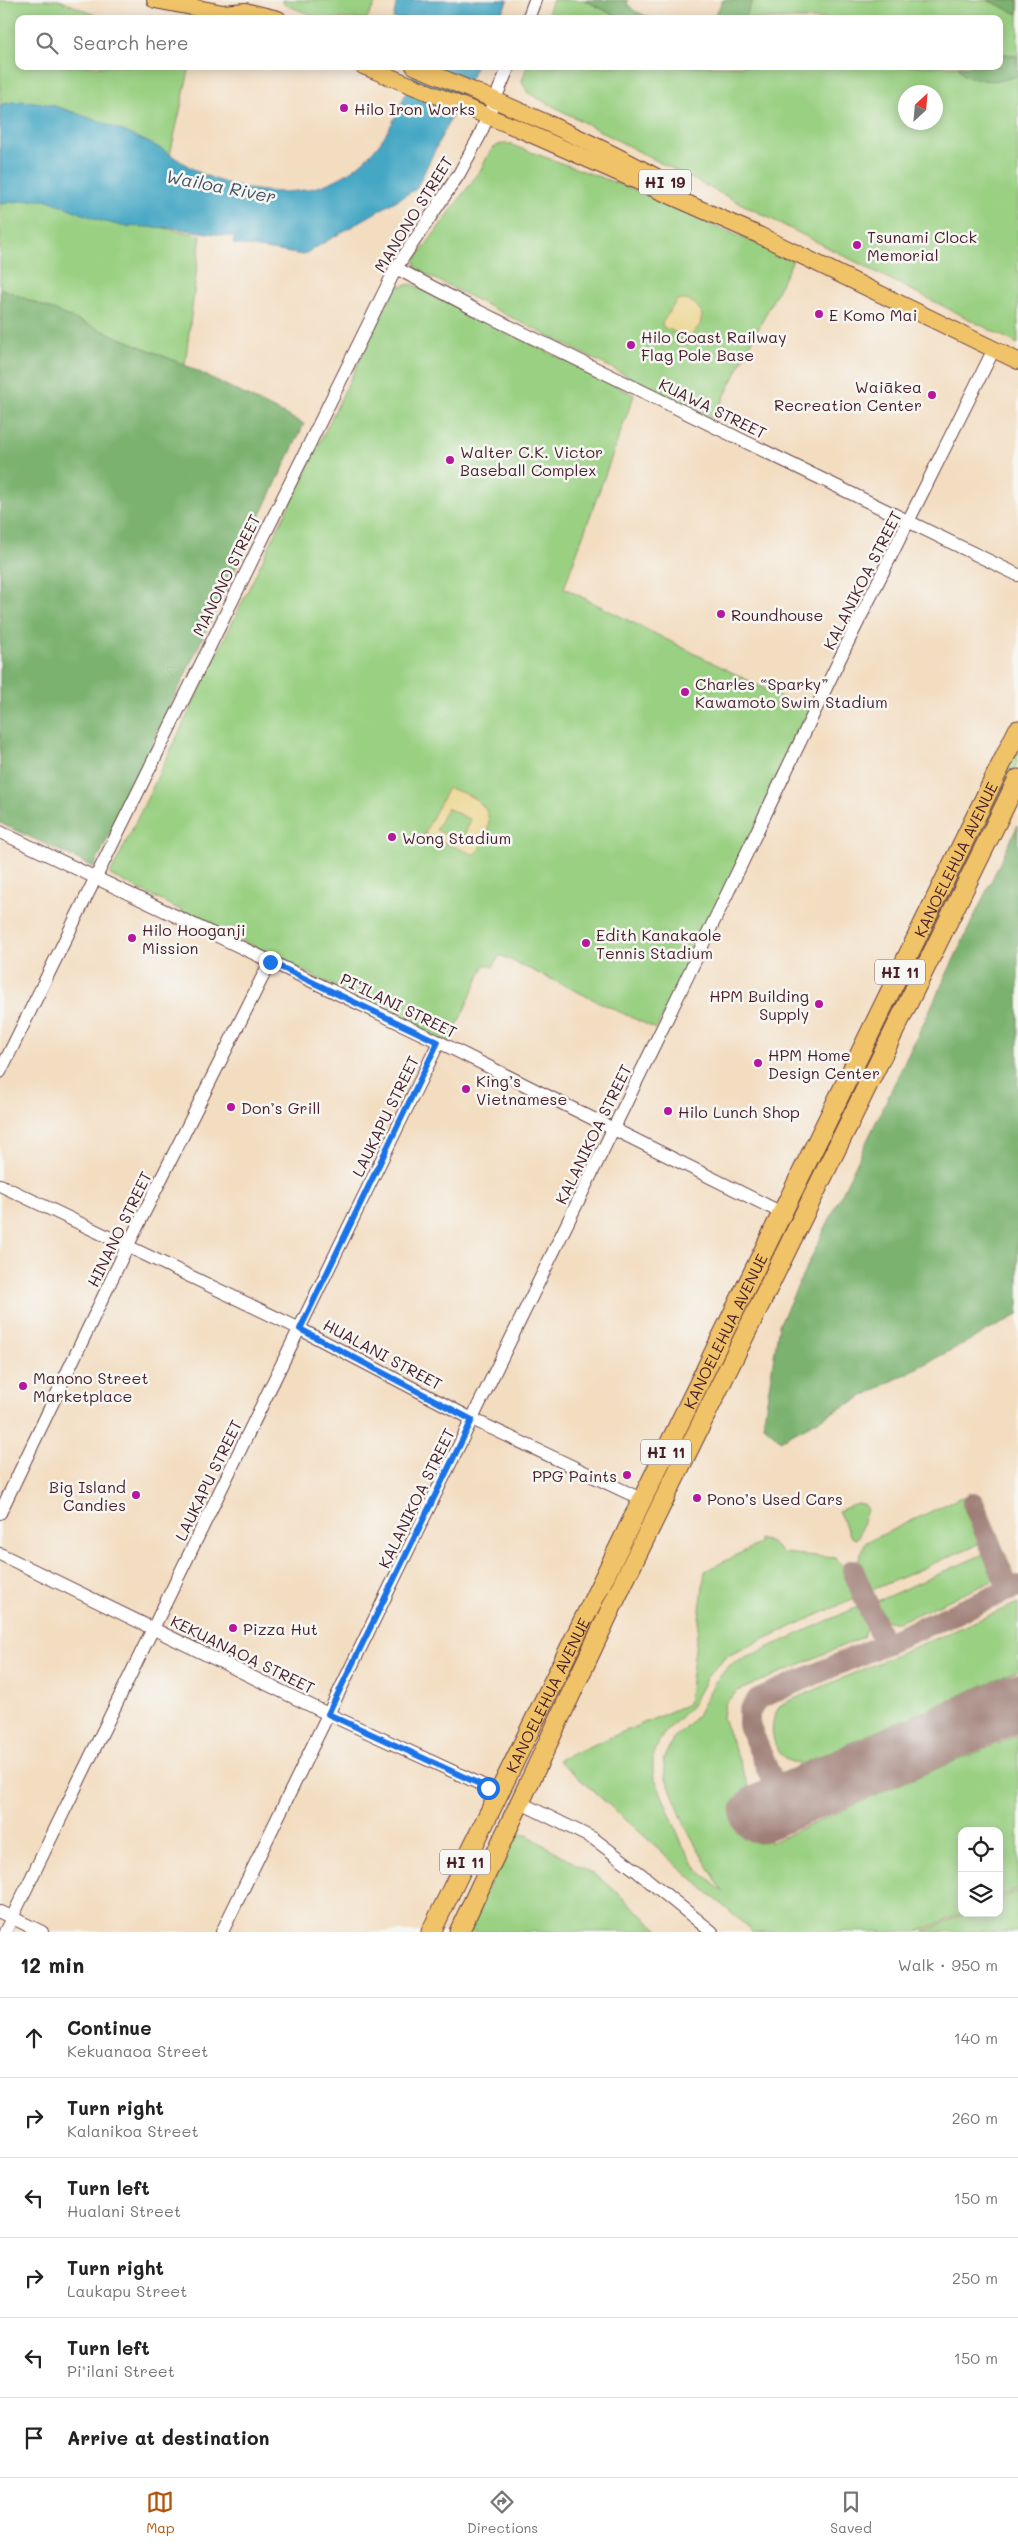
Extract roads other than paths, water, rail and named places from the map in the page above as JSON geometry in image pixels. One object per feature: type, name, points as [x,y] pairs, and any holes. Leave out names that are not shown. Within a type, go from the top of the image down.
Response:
[{"type":"highway","name":"KANOELEHUA AVENUE","points":[[431,1932],[1018,730]]},
{"type":"highway","name":"KANOELEHUA AVENUE","points":[[459,1932],[624,1581],[1018,779]]},
{"type":"highway","points":[[788,1248],[787,1225],[782,1213],[795,1206],[822,1180]]},
{"type":"highway","points":[[500,1793],[521,1803]]},
{"type":"main road","points":[[155,0],[223,15]]},
{"type":"main road","points":[[231,15],[245,11],[262,15]]},
{"type":"main road","name":"HI 19","points":[[372,70],[489,117],[759,235],[1018,361]]},
{"type":"main road","name":"HI 19","points":[[423,70],[496,100],[619,156],[759,235]]},
{"type":"street","points":[[529,15],[535,0]]},
{"type":"street","name":"MANONO STREET","points":[[0,1072],[396,268],[459,174],[489,117],[507,70]]},
{"type":"street","name":"KUAWA STREET","points":[[396,268],[478,311],[1018,575]]},
{"type":"street","name":"KALANIKOA STREET","points":[[222,1932],[613,1130],[846,646],[910,522],[994,349]]},
{"type":"street","name":"PI‘ILANI STREET","points":[[0,832],[438,1042],[782,1213]]},
{"type":"street","name":"HINANO STREET","points":[[0,1513],[128,1245],[270,962]]},
{"type":"street","name":"LAUKAPU STREET","points":[[5,1932],[438,1042]]},
{"type":"street","name":"HUALANI STREET","points":[[0,1185],[300,1329],[472,1420],[642,1500]]},
{"type":"street","name":"KEKUANAOA STREET","points":[[0,1554],[328,1714],[500,1793]]},
{"type":"street","points":[[521,1803],[573,1827],[638,1872],[712,1932]]},
{"type":"street","points":[[0,1912],[42,1932]]},
{"type":"water","points":[[397,0],[508,0],[501,15],[394,15]]},
{"type":"water","name":"Wailoa River","points":[[415,70],[474,70],[416,189],[303,255],[233,244],[234,237],[174,228],[122,226],[98,220],[48,200],[28,200],[0,204],[0,105],[10,102],[41,103],[71,111],[136,137],[161,149],[207,176],[254,190],[278,192],[301,190],[323,185],[344,175],[364,161],[381,141],[401,105]]},
{"type":"place","name":"Hilo Iron Works","points":[[344,108]]},
{"type":"place","name":"Tsunami Clock Memorial","points":[[857,245]]},
{"type":"place","name":"E Komo Mai","points":[[819,314]]},
{"type":"place","name":"Hilo Coast Railway Flag Pole Base","points":[[631,345]]},
{"type":"place","name":"Waiākea Recreation Center","points":[[932,395]]},
{"type":"place","name":"Walter C.K. Victor Baseball Complex","points":[[450,460]]},
{"type":"place","name":"Roundhouse","points":[[721,614]]},
{"type":"place","name":"Charles “Sparky” Kawamoto Swim Stadium","points":[[685,692]]},
{"type":"place","name":"Wong Stadium","points":[[392,837]]},
{"type":"place","name":"Hilo Hooganji Mission","points":[[132,938]]},
{"type":"place","name":"Edith Kanakaole Tennis Stadium","points":[[586,943]]},
{"type":"place","name":"HPM Building Supply","points":[[819,1004]]},
{"type":"place","name":"HPM Home Design Center","points":[[758,1063]]},
{"type":"place","name":"King’s Vietnamese","points":[[466,1089]]},
{"type":"place","name":"Don’s Grill","points":[[231,1107]]},
{"type":"place","name":"Hilo Lunch Shop","points":[[668,1111]]},
{"type":"place","name":"Manono Street Marketplace","points":[[23,1386]]},
{"type":"place","name":"PPG Paints","points":[[627,1475]]},
{"type":"place","name":"Big Island Candies","points":[[136,1495]]},
{"type":"place","name":"Pono’s Used Cars","points":[[697,1498]]},
{"type":"place","name":"Pizza Hut","points":[[233,1628]]}]
